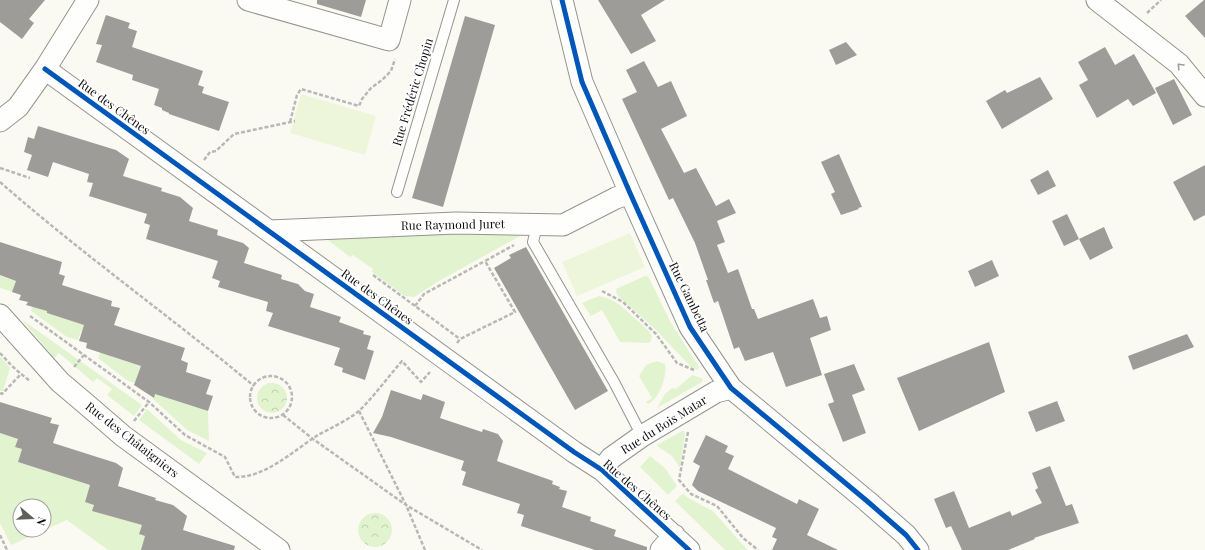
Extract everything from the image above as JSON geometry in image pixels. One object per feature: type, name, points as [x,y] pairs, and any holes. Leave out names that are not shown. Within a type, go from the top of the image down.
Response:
[{"type":"street","points":[[0,121],[18,107],[45,69],[88,0]]},
{"type":"street","points":[[248,0],[389,40],[400,0]]},
{"type":"street","name":"Rue Gambetta","points":[[562,0],[582,82],[690,326],[731,388],[867,500],[906,535],[918,550]]},
{"type":"street","points":[[1097,0],[1179,64],[1205,96]]},
{"type":"street","name":"Rue des Chênes","points":[[45,69],[574,452],[602,470],[667,543],[689,550]]},
{"type":"street","name":"Rue Raymond Juret","points":[[269,231],[456,223],[535,233],[563,225],[616,198],[630,193]]},
{"type":"street","name":"Rue des Châtaigniers","points":[[0,315],[60,382],[123,436],[279,550]]},
{"type":"street","name":"Rue du Bois Matar","points":[[602,470],[611,458],[642,436],[716,392],[731,388]]},
{"type":"lane","name":"Rue Frédéric Chopin","points":[[397,192],[454,0]]},
{"type":"lane","points":[[535,233],[642,436]]},
{"type":"path","points":[[290,122],[297,95],[301,89],[359,106],[362,99],[371,88],[391,72],[398,49],[389,38]]},
{"type":"path","points":[[193,176],[210,152],[216,151],[234,134],[294,121]]},
{"type":"path","points":[[0,168],[30,178]]},
{"type":"path","points":[[0,182],[92,258],[209,348],[254,386]]},
{"type":"path","points":[[415,306],[424,294],[535,233]]},
{"type":"path","points":[[452,347],[460,339],[515,312],[485,261]]},
{"type":"path","points":[[373,275],[460,339]]},
{"type":"path","points":[[602,290],[623,302],[656,334],[677,363],[696,371]]},
{"type":"path","points":[[26,313],[149,402],[185,435],[225,457],[235,477],[245,478],[262,471],[286,458],[313,439],[359,411],[402,361],[421,382],[434,368]]},
{"type":"path","points":[[0,353],[21,374]]},
{"type":"path","points":[[266,377],[280,379],[286,383],[292,396],[288,410],[277,418],[262,416],[256,412],[252,406],[251,399],[251,392],[254,386],[266,377]]},
{"type":"path","points":[[359,411],[406,505],[426,550]]},
{"type":"path","points":[[283,415],[313,439],[406,505],[482,550]]},
{"type":"path","points":[[688,431],[679,480],[691,494],[717,506],[743,538],[758,550]]},
{"type":"path","points":[[0,535],[7,550]]},
{"type":"green space","points":[[301,94],[376,116],[365,155],[290,133]]},
{"type":"green space","points":[[510,231],[520,236],[439,281],[414,297],[405,296],[372,272],[373,269],[353,255],[350,257],[325,238]]},
{"type":"green space","points":[[630,233],[645,267],[577,296],[562,262]]},
{"type":"green space","points":[[0,275],[16,281],[13,292],[0,288]]},
{"type":"green space","points":[[647,276],[650,280],[671,323],[699,367],[698,370],[691,367],[655,329],[617,295],[616,289]]},
{"type":"green space","points":[[38,287],[50,300],[47,313],[92,327],[89,334],[81,331],[78,340],[67,337],[31,311]]},
{"type":"green space","points":[[599,296],[610,299],[620,305],[648,330],[652,336],[651,341],[649,343],[620,342],[602,310],[591,316],[582,303]]},
{"type":"green space","points":[[22,320],[142,405],[134,416],[107,395],[112,389],[97,378],[93,382],[59,353],[50,363],[46,359],[51,354]]},
{"type":"green space","points":[[102,348],[115,352],[113,357],[157,371],[135,383],[128,381],[98,358]]},
{"type":"green space","points":[[0,356],[10,368],[3,391],[0,391]]},
{"type":"green space","points":[[657,361],[665,364],[666,368],[664,380],[656,397],[648,404],[646,402],[652,398],[639,376],[646,365]]},
{"type":"green space","points":[[162,372],[174,385],[170,399],[208,411],[209,441],[187,430],[153,399]]},
{"type":"green space","points":[[692,375],[702,378],[702,382],[657,408],[665,394],[672,388],[676,389]]},
{"type":"green space","points":[[272,383],[278,384],[286,392],[286,404],[278,412],[272,413],[266,412],[258,404],[257,398],[258,392],[266,384]]},
{"type":"green space","points":[[147,409],[181,440],[207,453],[199,464],[139,420]]},
{"type":"green space","points":[[684,431],[685,434],[680,468],[672,456],[657,445]]},
{"type":"green space","points":[[0,433],[18,439],[16,447],[22,449],[18,462],[90,485],[85,501],[94,505],[93,511],[142,525],[139,534],[145,536],[143,550],[108,550],[67,520],[52,527],[52,498],[12,498],[12,538],[27,538],[11,545],[0,523]]},
{"type":"green space","points":[[650,456],[665,468],[677,486],[668,495],[640,467]]},
{"type":"green space","points":[[683,493],[688,498],[713,511],[748,550],[725,550],[675,501]]},
{"type":"green space","points":[[372,513],[378,513],[387,518],[391,524],[391,536],[387,542],[378,547],[372,547],[363,542],[358,533],[358,527],[363,518]]},
{"type":"building","points":[[0,0],[45,0],[29,19],[34,23],[22,39],[0,22]]},
{"type":"building","points":[[317,0],[366,0],[361,17],[317,4]]},
{"type":"building","points":[[598,0],[665,0],[641,15],[656,41],[631,54]]},
{"type":"building","points":[[1205,0],[1205,38],[1185,16]]},
{"type":"building","points":[[106,15],[130,23],[128,28],[137,31],[132,47],[203,71],[198,85],[204,87],[202,93],[229,102],[219,131],[169,114],[162,110],[162,108],[154,105],[159,89],[132,80],[133,75],[96,62],[102,45],[96,44]]},
{"type":"building","points":[[465,16],[495,25],[443,207],[412,198]]},
{"type":"building","points":[[846,42],[857,55],[836,65],[829,50]]},
{"type":"building","points":[[1105,47],[1115,65],[1134,54],[1156,93],[1133,106],[1128,99],[1097,118],[1079,85],[1088,80],[1078,62]]},
{"type":"building","points":[[644,61],[658,87],[671,81],[687,116],[661,129],[684,173],[696,168],[716,206],[729,199],[736,213],[717,221],[725,242],[717,245],[728,273],[738,269],[752,309],[754,309],[758,319],[813,299],[820,318],[827,316],[831,330],[810,338],[822,375],[786,387],[773,352],[745,361],[739,347],[734,349],[718,301],[714,303],[706,280],[708,280],[695,243],[673,198],[669,200],[622,99],[637,92],[626,70]]},
{"type":"building","points":[[1040,77],[1053,99],[1002,129],[986,101],[1005,90],[1007,93]]},
{"type":"building","points":[[1174,79],[1192,115],[1173,125],[1155,88]]},
{"type":"building","points":[[38,126],[116,150],[129,159],[123,176],[162,188],[161,191],[180,197],[193,208],[189,221],[218,230],[217,235],[243,243],[249,248],[244,263],[282,275],[281,279],[298,284],[305,291],[314,294],[310,307],[341,317],[339,322],[364,331],[363,334],[371,336],[367,349],[374,351],[365,380],[342,372],[343,368],[334,365],[340,348],[268,326],[273,313],[266,311],[268,302],[218,287],[220,281],[212,278],[218,261],[146,239],[150,225],[144,223],[147,214],[89,196],[93,183],[87,182],[89,174],[53,162],[48,177],[27,170],[32,155],[24,152],[28,137],[34,139]]},
{"type":"building","points":[[839,154],[862,207],[841,215],[831,194],[835,192],[821,162]]},
{"type":"building","points":[[1205,165],[1205,215],[1194,221],[1173,182]]},
{"type":"building","points":[[1048,170],[1056,186],[1038,195],[1030,180]]},
{"type":"building","points":[[1067,214],[1079,239],[1064,246],[1052,221]]},
{"type":"building","points":[[1104,227],[1113,248],[1090,260],[1079,239]]},
{"type":"building","points":[[0,242],[62,262],[59,274],[65,276],[62,285],[112,301],[111,306],[120,308],[114,325],[185,348],[181,360],[188,363],[186,372],[211,380],[206,394],[213,396],[208,411],[155,394],[154,398],[134,385],[141,366],[86,348],[87,343],[79,341],[84,325],[26,305],[28,302],[19,300],[21,295],[12,292],[16,281],[0,275]]},
{"type":"building","points":[[526,247],[608,391],[575,410],[494,268],[511,258],[509,255]]},
{"type":"building","points":[[992,260],[999,276],[975,287],[968,271]]},
{"type":"building","points":[[1187,334],[1194,347],[1133,370],[1128,356]]},
{"type":"building","points":[[989,342],[1005,392],[919,431],[897,378]]},
{"type":"building","points":[[854,364],[865,390],[852,395],[866,433],[843,442],[828,404],[834,402],[824,374]]},
{"type":"building","points":[[391,390],[421,400],[423,394],[445,402],[440,418],[482,432],[483,429],[498,434],[503,441],[497,461],[553,481],[552,484],[560,487],[559,489],[567,491],[562,507],[591,517],[590,521],[616,530],[614,536],[647,547],[647,550],[595,550],[521,526],[524,515],[517,513],[520,504],[462,485],[466,472],[461,470],[464,461],[391,437],[373,433],[382,417]]},
{"type":"building","points":[[1057,401],[1065,421],[1036,432],[1028,412]]},
{"type":"building","points":[[0,402],[52,418],[50,423],[59,425],[53,443],[116,463],[123,468],[118,486],[173,505],[187,516],[183,530],[235,546],[234,550],[141,550],[145,536],[139,534],[142,525],[92,511],[94,505],[85,502],[90,485],[18,462],[22,449],[15,447],[18,439],[0,433]]},
{"type":"building","points":[[706,435],[728,446],[725,452],[734,456],[728,469],[797,504],[799,499],[819,509],[807,535],[838,550],[772,550],[777,539],[772,537],[776,528],[698,491],[692,485],[700,466],[693,462]]},
{"type":"building","points":[[1050,466],[1066,506],[1072,504],[1079,523],[1034,538],[1035,539],[1008,550],[962,550],[951,526],[946,528],[934,499],[954,491],[969,528],[1010,511],[1012,516],[1042,503],[1035,490],[1038,488],[1032,473]]},
{"type":"cycle path","points":[[562,0],[582,82],[690,327],[731,388],[867,501],[906,535],[918,550]]},
{"type":"cycle path","points":[[45,69],[574,452],[602,470],[689,550]]}]
